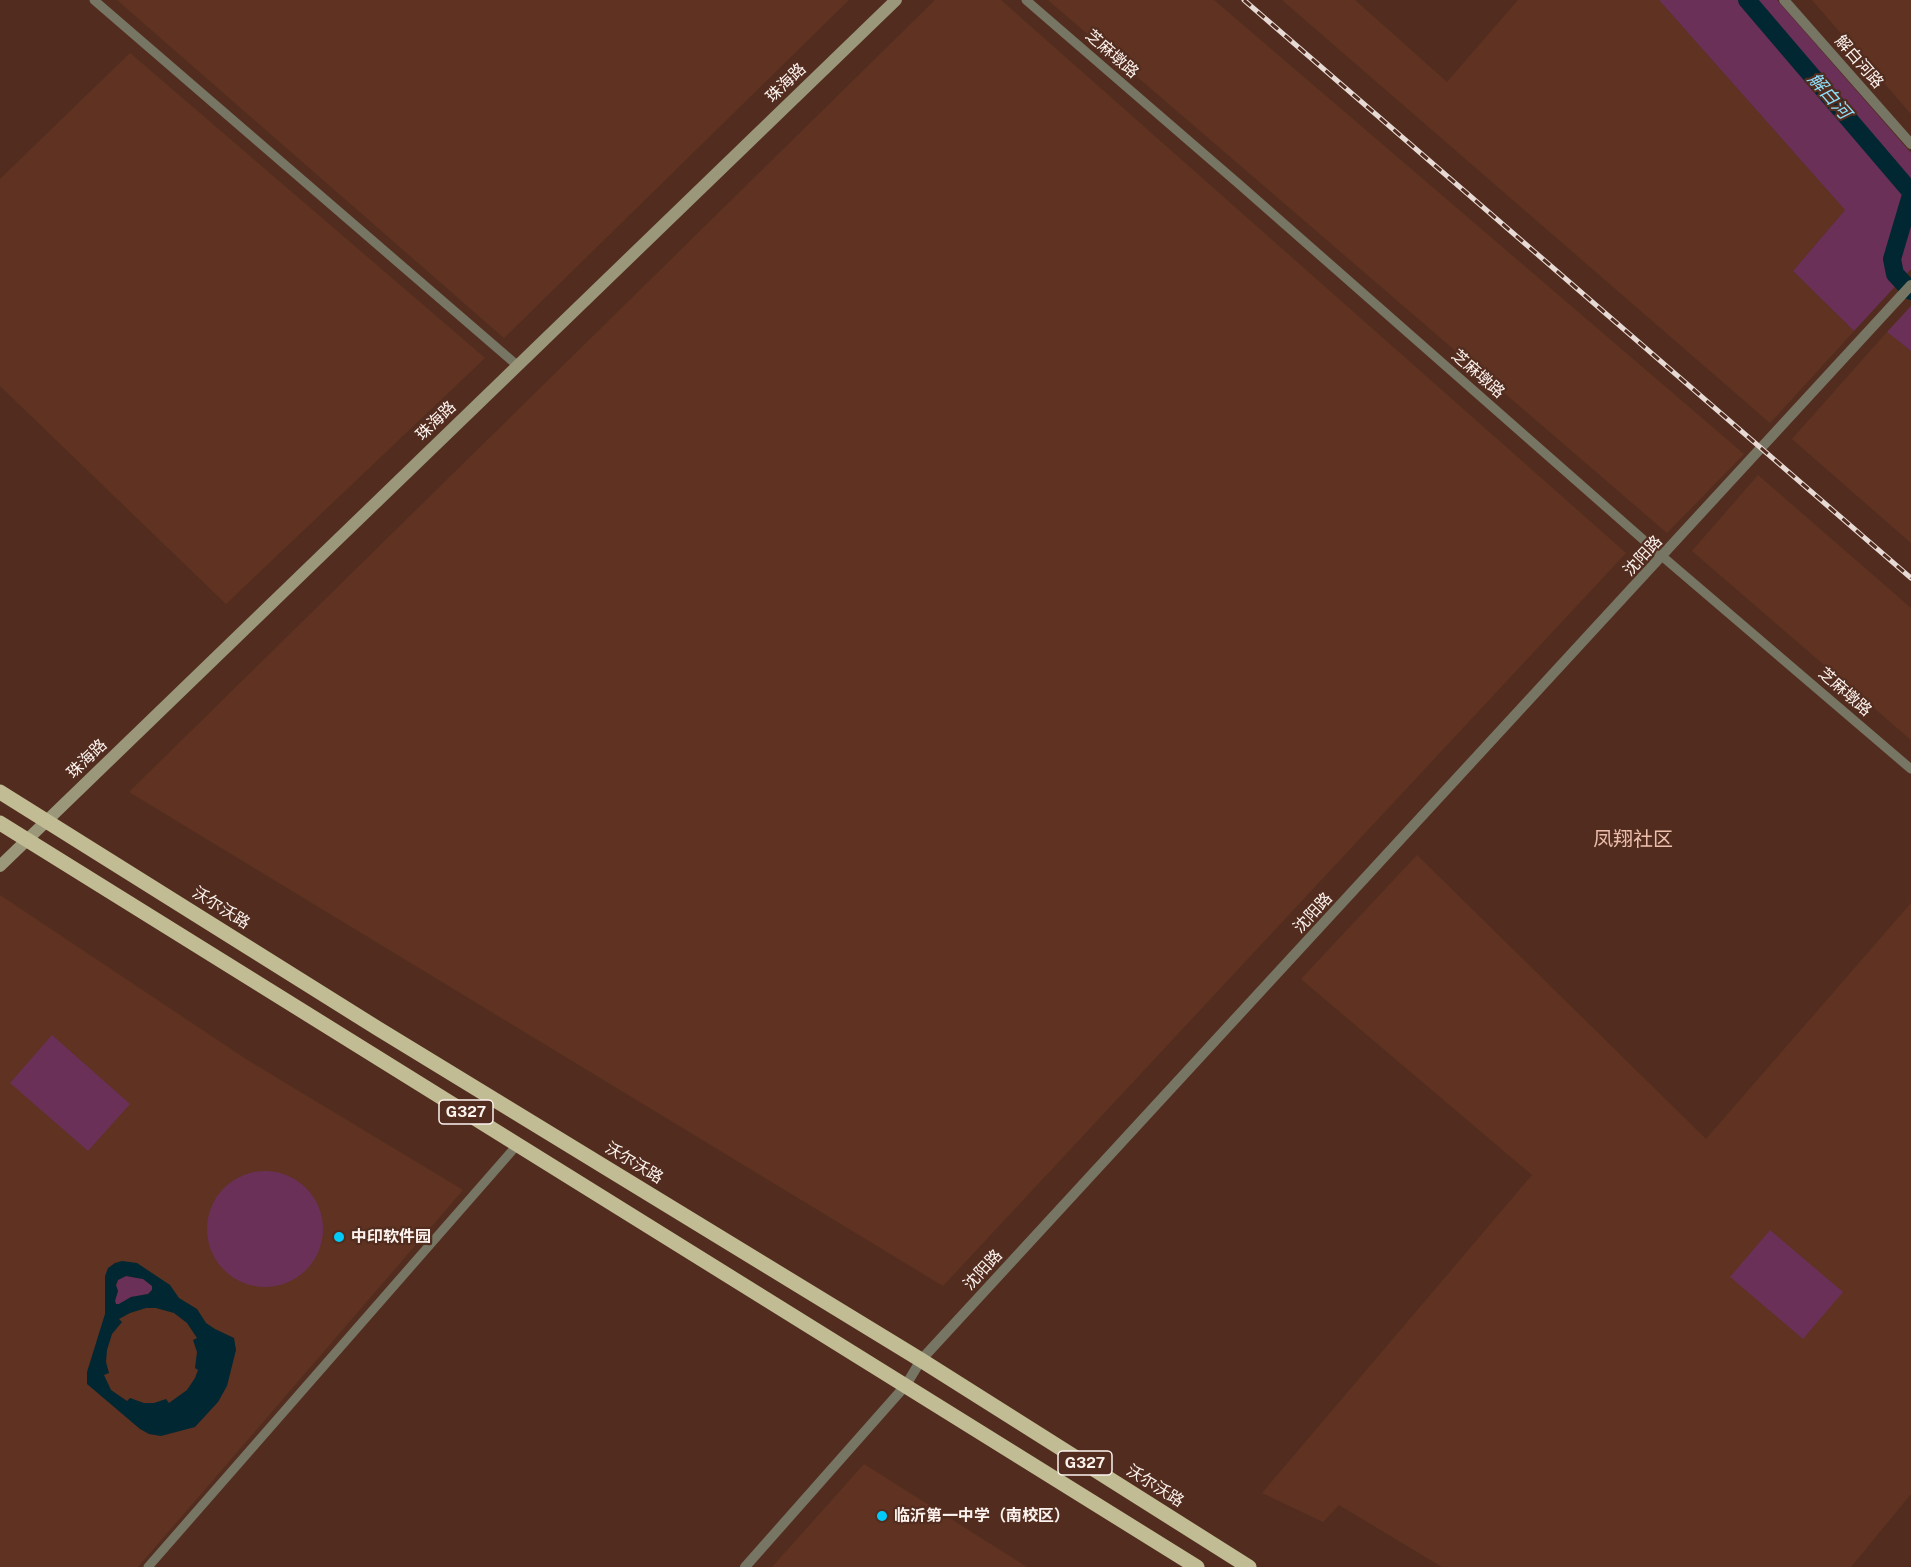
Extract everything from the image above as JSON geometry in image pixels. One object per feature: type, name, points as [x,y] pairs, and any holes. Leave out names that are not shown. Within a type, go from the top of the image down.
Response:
[{"type":"highway","name":"沃尔沃路","points":[[0,792],[376,1028],[921,1360],[1249,1567]]},
{"type":"highway","name":"G327","points":[[0,823],[1197,1567]]},
{"type":"main road","name":"珠海路","points":[[0,866],[896,0]]},
{"type":"street","points":[[94,0],[518,366]]},
{"type":"street","name":"芝麻墩路","points":[[1026,0],[1663,556],[1911,769]]},
{"type":"street","name":"解白河路","points":[[1784,0],[1911,144]]},
{"type":"street","name":"沈阳路","points":[[745,1567],[906,1385],[921,1360],[1911,285]]},
{"type":"street","points":[[148,1567],[518,1144]]},
{"type":"shaded area","points":[[117,0],[849,0],[504,338]]},
{"type":"shaded area","points":[[935,0],[1001,0],[1626,553],[943,1286],[129,792]]},
{"type":"shaded area","points":[[1048,0],[1214,0],[1744,454],[1667,533]]},
{"type":"shaded area","points":[[1282,0],[1355,0],[1447,82],[1518,0],[1659,0],[1845,210],[1793,271],[1854,331],[1770,423]]},
{"type":"shaded area","points":[[1659,0],[1777,0],[1911,153],[1911,269],[1854,331],[1793,271],[1845,210]]},
{"type":"shaded area","points":[[1812,0],[1911,0],[1911,114]]},
{"type":"shaded area","points":[[130,53],[485,358],[226,604],[0,386],[0,179]]},
{"type":"shaded area","points":[[1911,306],[1911,351],[1887,332]]},
{"type":"shaded area","points":[[1887,332],[1911,351],[1911,543],[1792,439]]},
{"type":"shaded area","points":[[1758,475],[1911,608],[1911,740],[1692,551]]},
{"type":"shaded area","points":[[1417,855],[1706,1139],[1911,903],[1911,1494],[1851,1567],[1442,1567],[1339,1505],[1323,1522],[1262,1493],[1532,1175],[1301,979]]},
{"type":"shaded area","points":[[0,895],[249,1061],[463,1190],[138,1567],[0,1567]]},
{"type":"shaded area","points":[[52,1035],[130,1104],[88,1151],[10,1083]]},
{"type":"shaded area","points":[[265,1171],[287,1176],[306,1188],[318,1207],[323,1229],[318,1251],[306,1270],[287,1282],[265,1287],[243,1282],[224,1270],[212,1251],[207,1229],[212,1207],[224,1188],[243,1176]]},
{"type":"shaded area","points":[[1770,1230],[1843,1292],[1803,1339],[1730,1277]]},
{"type":"shaded area","points":[[126,1276],[143,1279],[152,1286],[152,1289],[148,1294],[131,1297],[116,1304],[114,1301],[118,1291],[116,1286],[118,1280]]},
{"type":"shaded area","name":"临沂第一中学（南校区）","points":[[864,1464],[1027,1567],[772,1567]]},
{"type":"water","points":[[122,1261],[137,1263],[170,1285],[179,1298],[197,1309],[206,1323],[234,1338],[236,1350],[227,1386],[218,1402],[195,1427],[161,1436],[149,1434],[87,1384],[87,1372],[105,1314],[105,1276],[108,1268]],"holes":[[[126,1276],[143,1279],[152,1286],[152,1290],[148,1294],[131,1297],[116,1304],[118,1291],[116,1285],[118,1280]],[[146,1308],[174,1313],[187,1323],[197,1338],[193,1340],[197,1352],[195,1368],[198,1370],[195,1378],[187,1390],[169,1403],[166,1399],[154,1403],[144,1403],[130,1398],[127,1401],[111,1390],[104,1375],[109,1373],[106,1362],[107,1350],[112,1334],[122,1322],[119,1319]]]},
{"type":"waterway","name":"解白河","points":[[1747,0],[1911,192]]},
{"type":"waterway","name":"解白河","points":[[1911,195],[1892,259],[1895,274],[1911,291]]},
{"type":"railway","points":[[1244,0],[1911,578]]},
{"type":"place","name":"中印软件园","points":[[339,1237]]},
{"type":"place","name":"临沂第一中学（南校区）","points":[[882,1516]]},
{"type":"district","name":"凤翔社区","points":[[1633,840]]}]
